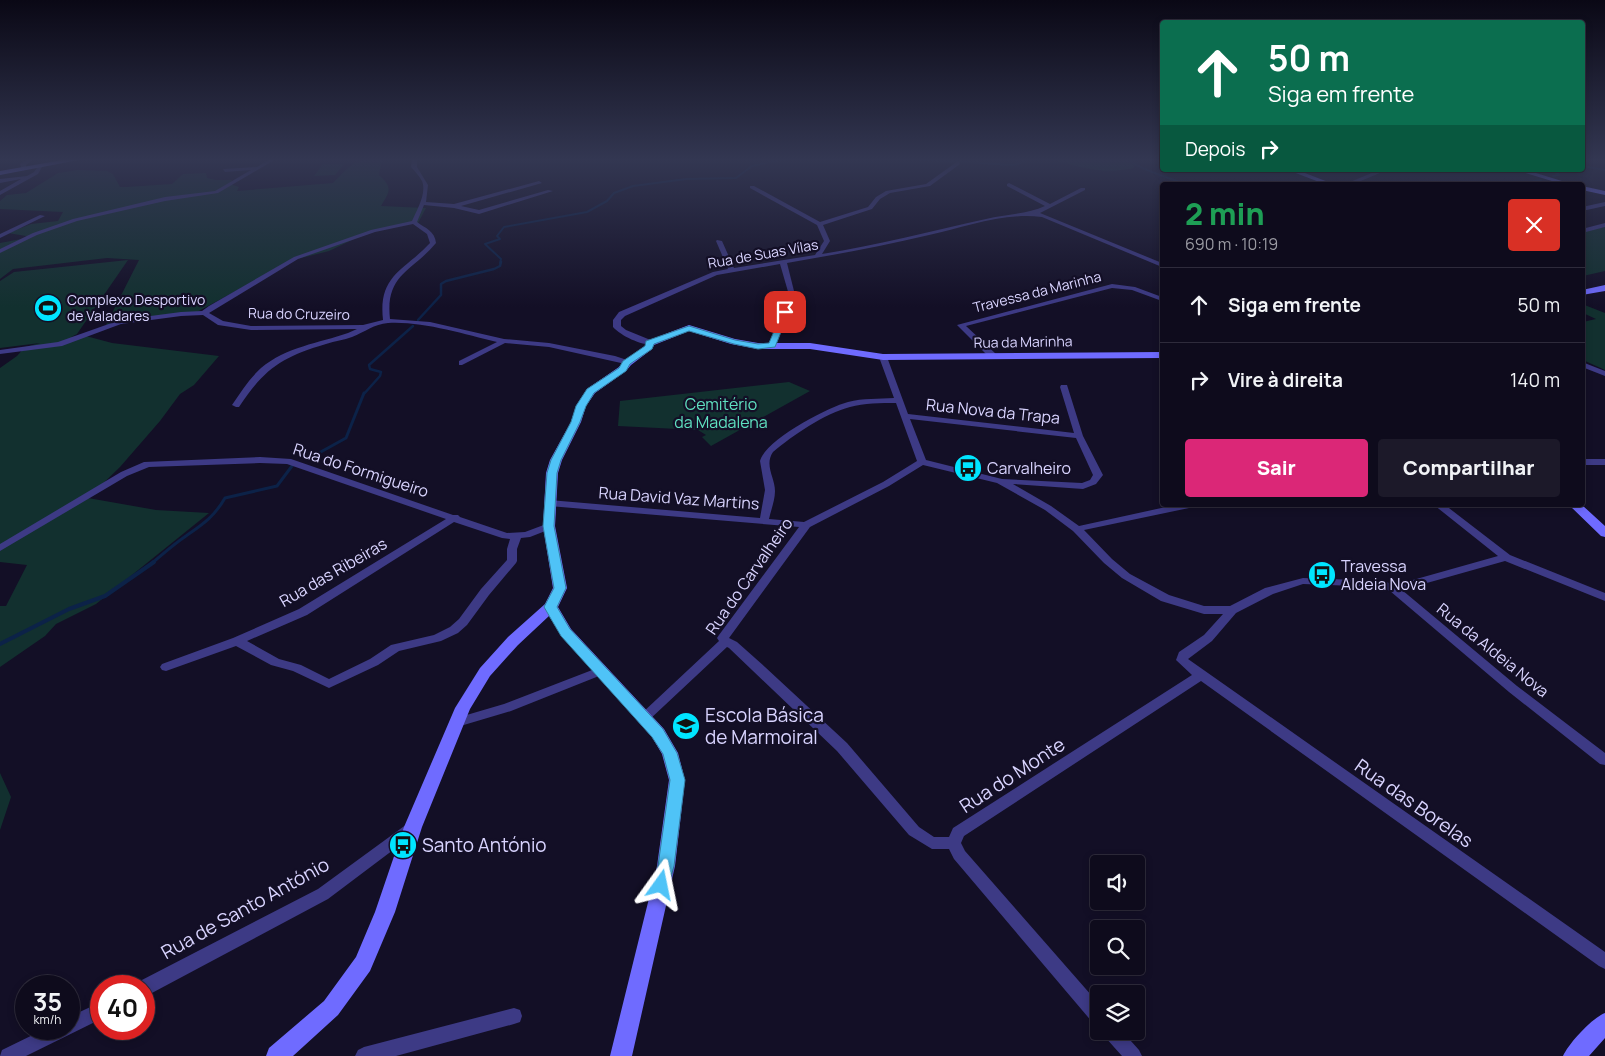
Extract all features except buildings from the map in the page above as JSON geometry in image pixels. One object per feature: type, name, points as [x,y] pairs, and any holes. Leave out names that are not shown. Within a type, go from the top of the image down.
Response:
[{"type":"street","points":[[0,251],[35,234],[75,220],[123,208]]},
{"type":"street","points":[[387,321],[384,306],[386,292],[391,282],[433,243],[434,238],[431,234],[414,222],[420,208]]},
{"type":"street","points":[[460,208],[473,213],[491,208]]},
{"type":"street","points":[[791,208],[820,224],[827,240],[817,257]]},
{"type":"street","points":[[820,224],[869,208]]},
{"type":"street","points":[[1035,213],[1045,208]]},
{"type":"street","name":"Rua de Suas Vílas","points":[[650,343],[623,332],[617,326],[617,320],[622,314],[683,289],[703,278],[732,270],[856,250],[997,218],[1035,213],[1160,264]]},
{"type":"street","points":[[1,236],[42,216]]},
{"type":"street","name":"Rua do Cruzeiro","points":[[414,222],[373,231],[296,258],[211,306],[204,313],[221,323],[251,328],[363,327],[387,321],[430,324],[504,341],[549,345],[615,358],[626,363]]},
{"type":"street","points":[[1585,230],[1605,225]]},
{"type":"street","points":[[1,236],[35,234]]},
{"type":"street","points":[[719,241],[732,270]]},
{"type":"street","points":[[772,346],[792,295],[783,262]]},
{"type":"street","name":"Travessa da Marinha","points":[[993,356],[961,325],[1112,286],[1133,288],[1160,298]]},
{"type":"street","points":[[1585,292],[1605,288]]},
{"type":"street","points":[[0,352],[59,344],[120,322],[204,313]]},
{"type":"street","points":[[236,405],[251,382],[265,367],[290,353],[350,335],[362,330],[363,327]]},
{"type":"street","name":"Rua da Marinha","points":[[650,343],[689,328],[734,342],[758,346],[810,346],[883,357],[1160,355]]},
{"type":"street","points":[[462,363],[504,341]]},
{"type":"street","points":[[277,1056],[331,1008],[363,964],[391,894],[413,827],[457,722],[485,672],[550,607],[560,588],[548,526],[552,473],[556,460],[590,391],[622,369],[626,363],[649,347],[650,343]]},
{"type":"street","points":[[883,357],[922,462]]},
{"type":"street","points":[[1585,365],[1605,374]]},
{"type":"street","name":"Rua Nova da Trapa","points":[[1000,481],[1083,486],[1093,482],[1098,475],[1079,436],[1064,387]]},
{"type":"street","points":[[764,520],[770,489],[765,466],[769,450],[779,442],[842,406],[860,402],[898,400]]},
{"type":"street","name":"Rua Nova da Trapa","points":[[904,416],[1079,436]]},
{"type":"street","name":"Rua do Formigueiro","points":[[0,548],[124,474],[147,464],[260,460],[288,461],[455,517],[472,526],[516,537]]},
{"type":"street","name":"Rua da Aldeia Nova","points":[[922,462],[1000,481],[1048,508],[1076,529],[1126,576],[1165,598],[1204,610],[1232,610],[1269,591],[1303,581],[1384,584],[1394,589],[1513,689],[1605,760]]},
{"type":"street","name":"Rua do Carvalheiro","points":[[645,717],[725,642],[723,638],[806,524],[886,484],[922,462]]},
{"type":"street","points":[[1585,462],[1605,462]]},
{"type":"street","name":"Rua David Vaz Martins","points":[[549,503],[806,524]]},
{"type":"street","points":[[1076,529],[1180,507]]},
{"type":"street","points":[[1442,507],[1506,558],[1605,597]]},
{"type":"street","points":[[1577,507],[1605,533]]},
{"type":"street","name":"Rua das Ribeiras","points":[[166,667],[236,641],[303,612],[455,517]]},
{"type":"street","points":[[236,641],[276,662],[297,668],[329,684],[374,662],[395,648],[438,638],[454,630],[463,622],[485,592],[512,561],[512,549],[516,537],[548,526]]},
{"type":"street","points":[[1394,589],[1506,558]]},
{"type":"street","points":[[550,607],[566,632],[600,671],[645,717],[670,753],[677,780],[666,866],[621,1056]]},
{"type":"street","points":[[1201,675],[1182,660],[1183,655],[1208,638],[1232,610]]},
{"type":"street","points":[[725,642],[733,645],[762,670],[842,746],[914,831],[932,843],[954,843],[959,855],[1090,1007]]},
{"type":"street","points":[[457,722],[507,708],[600,671]]},
{"type":"street","name":"Rua do Monte","points":[[954,843],[958,832],[1201,675]]},
{"type":"street","name":"Rua das Borelas","points":[[1201,675],[1605,961]]},
{"type":"street","name":"Rua de Santo António","points":[[155,982],[323,894],[413,827]]},
{"type":"street","points":[[364,1056],[514,1016]]},
{"type":"street","points":[[1574,1056],[1605,1023]]},
{"type":"street","points":[[8,1056],[41,1040]]},
{"type":"street","points":[[1119,1040],[1133,1056]]},
{"type":"green space","points":[[426,208],[418,223],[391,226],[354,239],[329,251],[293,260],[197,312],[106,325],[139,260],[107,258],[13,269],[0,279],[0,243],[32,237],[8,233],[31,224],[58,221],[63,212],[0,209]]},
{"type":"green space","points":[[1605,227],[1605,271],[1585,276],[1585,230]]},
{"type":"green space","points":[[128,260],[77,334],[71,337],[82,335],[112,343],[219,356],[194,385],[180,394],[160,421],[120,467],[88,498],[156,510],[209,513],[96,604],[56,624],[45,636],[0,667],[0,606],[6,606],[27,565],[0,562],[0,368],[17,356],[25,347],[40,343],[0,348],[0,281],[14,272]]},
{"type":"green space","points":[[1585,305],[1605,313],[1605,370],[1585,361],[1585,322],[1596,319],[1585,314]]},
{"type":"green space","name":"Cemitério da Madalena","points":[[789,382],[810,391],[711,446],[702,437],[706,435],[698,430],[618,426],[620,401]]},
{"type":"green space","points":[[0,773],[11,797],[0,830]]},
{"type":"waterway","points":[[500,263],[501,259],[485,244],[500,239],[497,236],[504,227],[587,212],[594,208]]},
{"type":"waterway","points":[[418,320],[441,295],[441,284],[446,281],[494,269],[500,266],[501,262]]},
{"type":"waterway","points":[[363,395],[380,376],[381,372],[370,369],[369,365],[413,326]]},
{"type":"waterway","points":[[308,459],[346,438],[363,395]]},
{"type":"waterway","points":[[152,563],[208,520],[225,498],[277,486],[292,466]]},
{"type":"waterway","points":[[0,644],[69,609],[105,596],[154,562]]},
{"type":"place","name":"Complexo Desportivo de Valadares","points":[[48,308]]},
{"type":"place","name":"Carvalheiro","points":[[968,468]]},
{"type":"place","name":"Travessa Aldeia Nova","points":[[1322,575]]},
{"type":"place","name":"Escola Básica de Marmoiral","points":[[686,726]]},
{"type":"place","name":"Santo António","points":[[403,845]]},
{"type":"route","points":[[661,885],[666,866],[676,800],[677,780],[670,753],[658,733],[645,717],[590,660],[566,632],[550,607],[560,588],[548,526],[552,473],[556,460],[576,422],[581,406],[590,391],[622,369],[626,363],[649,347],[650,343],[689,328],[734,342],[772,346],[785,312]]}]
